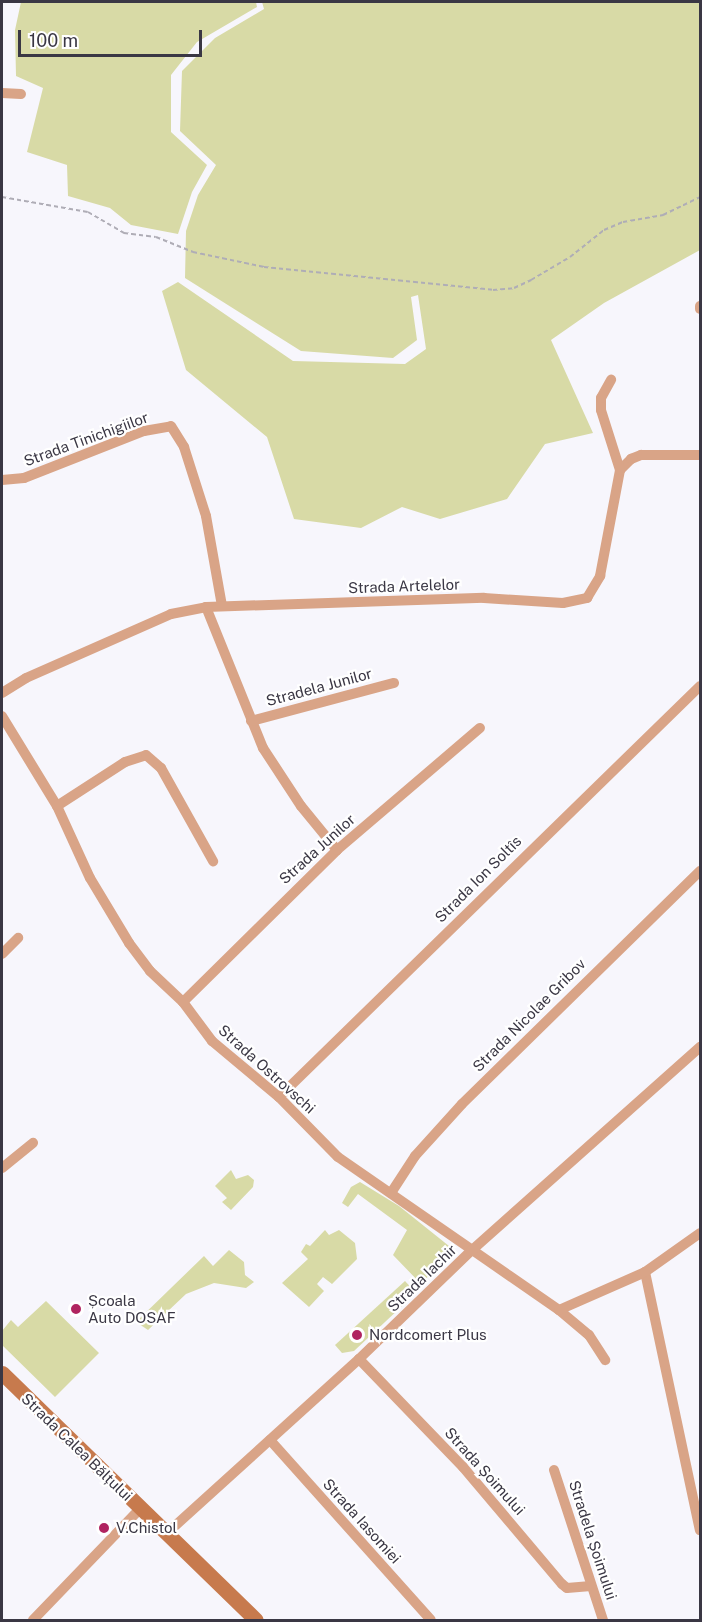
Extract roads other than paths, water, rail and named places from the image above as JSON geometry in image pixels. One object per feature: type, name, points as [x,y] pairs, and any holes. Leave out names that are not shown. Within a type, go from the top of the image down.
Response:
[{"type":"main road","name":"Strada Calea Bălțului","points":[[2,1373],[256,1620]]},
{"type":"street","points":[[2,93],[21,94]]},
{"type":"street","points":[[611,380],[601,398],[601,410],[620,470],[641,455],[700,455]]},
{"type":"street","name":"Strada Tinichigiilor","points":[[2,480],[24,478],[77,460],[144,431],[171,426],[178,433],[206,516],[222,606]]},
{"type":"street","name":"Strada Artelelor","points":[[2,693],[26,678],[171,614],[206,607],[484,598],[563,603],[587,598],[595,591],[600,576],[620,470]]},
{"type":"street","name":"Stradela Junilor","points":[[206,607],[251,721],[277,771],[337,850]]},
{"type":"street","name":"Stradela Junilor","points":[[251,721],[394,683]]},
{"type":"street","name":"Strada Ion Soltîs","points":[[279,1097],[700,686]]},
{"type":"street","name":"Strada Ostrovschi","points":[[2,716],[57,806],[90,878],[129,943],[150,971],[183,1002],[212,1041],[279,1097],[338,1157],[559,1310],[589,1335],[605,1360]]},
{"type":"street","name":"Strada Junilor","points":[[183,1002],[337,850],[480,728]]},
{"type":"street","points":[[57,806],[125,762],[146,755],[161,768],[213,861]]},
{"type":"street","name":"Strada Nicolae Gribov","points":[[391,1193],[415,1156],[462,1104],[700,871]]},
{"type":"street","points":[[2,954],[18,938]]},
{"type":"street","name":"Strada Iachir","points":[[166,1534],[359,1359],[471,1251],[700,1047]]},
{"type":"street","points":[[2,1168],[33,1143]]},
{"type":"street","points":[[559,1310],[645,1272],[700,1233]]},
{"type":"street","points":[[645,1272],[700,1530]]},
{"type":"street","name":"Strada Șoimului","points":[[359,1359],[463,1467],[562,1584],[567,1588],[591,1586]]},
{"type":"street","name":"Strada Iasomiei","points":[[270,1440],[431,1620]]},
{"type":"street","name":"Stradela Șoimului","points":[[554,1470],[603,1620]]},
{"type":"street","points":[[33,1620],[140,1509]]},
{"type":"place","name":"Școala Auto DOSAF","points":[[76,1309]]},
{"type":"place","name":"Nordcomert Plus","points":[[357,1335]]},
{"type":"place","name":"V.Chistol","points":[[104,1528]]}]
